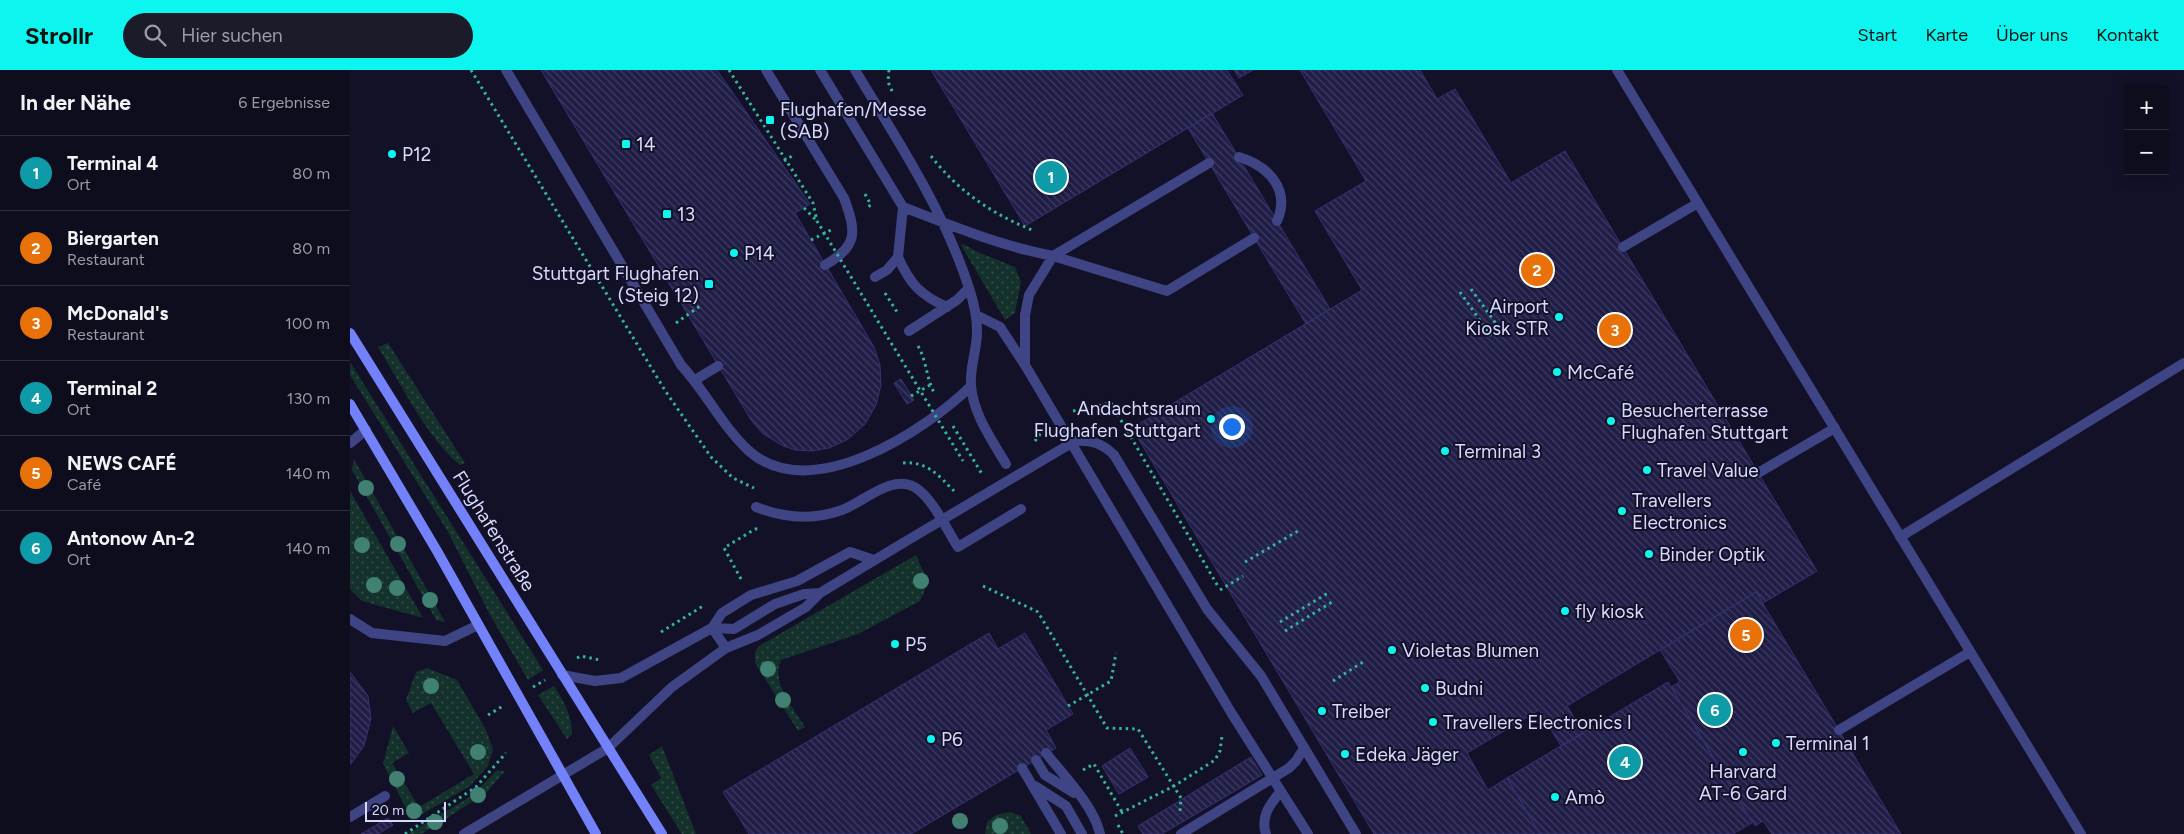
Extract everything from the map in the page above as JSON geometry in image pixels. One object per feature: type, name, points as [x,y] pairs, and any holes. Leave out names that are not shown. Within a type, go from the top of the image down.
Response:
[{"type":"main road","name":"Flughafenstraße","points":[[350,333],[662,834]]},
{"type":"main road","points":[[350,404],[596,834]]},
{"type":"street","points":[[506,70],[681,365],[695,380],[725,426],[750,452],[763,461],[778,467],[807,472],[825,470],[851,463],[907,433],[943,410],[955,402],[971,386]]},
{"type":"street","points":[[766,70],[844,198],[853,226],[850,244],[838,257],[825,265]]},
{"type":"street","points":[[820,70],[903,206],[944,223],[1028,251],[1053,256],[1167,291],[1254,238]]},
{"type":"street","points":[[855,70],[944,223],[969,288],[976,315],[976,343],[971,365],[971,386],[978,415],[1006,464]]},
{"type":"street","points":[[1617,70],[2081,834]]},
{"type":"street","points":[[1239,157],[1256,162],[1268,172],[1278,187],[1281,210],[1277,220]]},
{"type":"street","points":[[1025,365],[1026,315],[1029,296],[1053,256],[1209,163]]},
{"type":"street","points":[[1623,247],[1698,203]]},
{"type":"street","points":[[903,206],[898,257],[908,278],[929,299],[947,307]]},
{"type":"street","points":[[875,277],[887,270],[898,257]]},
{"type":"street","points":[[909,332],[947,307],[969,288]]},
{"type":"street","points":[[976,315],[1000,327],[1025,365],[1232,714],[1308,834]]},
{"type":"street","points":[[1900,536],[2184,363]]},
{"type":"street","points":[[695,380],[718,366]]},
{"type":"street","points":[[1758,473],[1834,428]]},
{"type":"street","points":[[350,443],[366,430]]},
{"type":"street","points":[[464,834],[608,748],[672,687],[726,648],[758,635],[806,607],[820,593],[1065,445],[1075,441],[1085,441],[1106,447],[1114,454],[1207,609],[1261,676],[1356,834]]},
{"type":"street","points":[[756,507],[786,516],[822,515],[842,510],[890,485],[904,483],[926,496],[958,547],[1021,509]]},
{"type":"street","points":[[561,672],[595,681],[621,678],[712,628],[722,613],[751,595],[797,581],[850,552],[874,560]]},
{"type":"street","points":[[712,628],[734,629],[775,604],[804,594],[820,593]]},
{"type":"street","points":[[350,619],[372,633],[444,641],[478,625]]},
{"type":"street","points":[[712,628],[726,648]]},
{"type":"street","points":[[726,648],[734,629]]},
{"type":"street","points":[[1839,730],[1970,652]]},
{"type":"street","points":[[1182,834],[1289,768],[1304,748]]},
{"type":"street","points":[[1046,753],[1080,796],[1098,826],[1100,834]]},
{"type":"street","points":[[1036,760],[1045,775],[1080,796]]},
{"type":"street","points":[[1022,768],[1061,834]]},
{"type":"street","points":[[1032,784],[1066,806],[1082,834]]},
{"type":"street","points":[[1266,834],[1264,827],[1268,807],[1280,791]]},
{"type":"street","points":[[350,816],[385,796]]},
{"type":"path","points":[[729,70],[813,203],[817,221]]},
{"type":"path","points":[[889,70],[888,82],[895,95]]},
{"type":"path","points":[[784,161],[792,156]]},
{"type":"path","points":[[804,208],[817,221],[963,460]]},
{"type":"path","points":[[835,227],[850,244]]},
{"type":"path","points":[[875,277],[921,352],[930,386],[984,478]]},
{"type":"path","points":[[1471,289],[1498,328]]},
{"type":"path","points":[[1460,292],[1490,336]]},
{"type":"path","points":[[673,326],[700,306]]},
{"type":"path","points":[[911,396],[930,386]]},
{"type":"path","points":[[1111,403],[1225,598]]},
{"type":"path","points":[[1245,562],[1298,531]]},
{"type":"path","points":[[724,548],[742,581],[734,586]]},
{"type":"path","points":[[1220,590],[1242,576]]},
{"type":"path","points":[[983,586],[1038,612],[1107,728],[1138,730],[1181,798],[1180,814]]},
{"type":"path","points":[[1280,622],[1328,593]]},
{"type":"path","points":[[655,636],[710,601]]},
{"type":"path","points":[[1285,631],[1332,602]]},
{"type":"path","points":[[1068,706],[1110,681],[1116,654]]},
{"type":"path","points":[[488,715],[561,672],[581,656],[606,660]]},
{"type":"path","points":[[1333,681],[1363,662]]},
{"type":"path","points":[[1113,817],[1174,786],[1215,760],[1220,752],[1223,740],[1219,722],[1232,714]]},
{"type":"path","points":[[405,834],[476,787],[506,753]]},
{"type":"path","points":[[1094,764],[1122,812]]},
{"type":"green space","points":[[963,244],[1015,267],[1021,282],[1015,313],[1005,320],[961,245]]},
{"type":"green space","points":[[388,343],[465,463],[460,465],[448,454],[415,410],[378,347]]},
{"type":"green space","points":[[350,362],[543,670],[528,680],[490,615],[448,532],[350,375]]},
{"type":"green space","points":[[354,459],[445,622],[436,620],[352,470]]},
{"type":"green space","points":[[350,491],[423,618],[362,601],[350,589]]},
{"type":"green space","points":[[916,555],[926,578],[925,590],[920,601],[858,634],[781,660],[779,677],[781,686],[789,703],[805,727],[798,731],[755,663],[755,652],[759,646]]},
{"type":"green space","points":[[427,668],[457,680],[486,730],[493,749],[488,766],[470,786],[412,820],[383,764],[393,726],[409,753],[392,763],[419,807],[474,774],[431,703],[413,713],[406,700],[416,672]]},
{"type":"green space","points":[[554,686],[564,703],[571,721],[572,734],[567,739],[538,695]]},
{"type":"green space","points":[[662,746],[696,834],[682,834],[651,785],[661,778],[649,755]]},
{"type":"green space","points":[[497,770],[505,771],[487,792],[421,834],[408,834],[473,795]]},
{"type":"green space","points":[[1009,812],[1021,816],[1031,834],[985,834],[987,822],[996,815]]},
{"type":"building","name":"P14","points":[[541,70],[717,70],[810,204],[795,213],[874,347],[880,365],[881,385],[876,405],[865,424],[847,440],[829,448],[812,451],[796,450],[783,446],[762,433],[751,420]]},
{"type":"building","points":[[931,70],[1227,70],[1243,95],[1025,226]]},
{"type":"building","points":[[1234,70],[1253,70],[1239,78]]},
{"type":"building","name":"Terminal 3","points":[[1300,70],[1420,70],[1437,99],[1455,89],[1511,183],[1565,151],[1817,571],[1763,603],[1756,592],[1567,706],[1584,733],[1561,746],[1539,710],[1467,753],[1488,790],[1507,778],[1540,834],[1374,834],[1132,428],[1362,290],[1315,211],[1366,181]]},
{"type":"building","points":[[1212,113],[1330,309],[1306,324],[1188,128]]},
{"type":"building","points":[[901,379],[914,400],[907,404],[894,383]]},
{"type":"building","name":"Terminal 1","points":[[1756,592],[1901,834],[1772,834],[1763,821],[1755,826],[1671,687],[1680,682],[1660,650]]},
{"type":"building","name":"P6","points":[[989,633],[998,649],[1025,633],[1073,714],[1046,730],[1056,748],[911,834],[749,834],[723,792]]},
{"type":"building","points":[[350,672],[368,696],[371,718],[364,746],[350,765]]},
{"type":"building","points":[[1668,682],[1752,823],[1733,834],[1540,834],[1507,778]]},
{"type":"building","points":[[1130,748],[1148,777],[1119,794],[1102,766]]},
{"type":"building","points":[[1251,757],[1262,775],[1162,834],[1143,834],[1138,826]]},
{"type":"building","points":[[388,818],[393,825],[378,834],[361,834]]},
{"type":"place","name":"Flughafen/Messe (SAB)","points":[[770,120]]},
{"type":"place","name":"14","points":[[626,144]]},
{"type":"place","name":"P12","points":[[392,154]]},
{"type":"place","name":"Terminal 4","points":[[1051,177]]},
{"type":"place","name":"13","points":[[667,214]]},
{"type":"place","name":"P14","points":[[734,253]]},
{"type":"place","name":"Biergarten","points":[[1537,270]]},
{"type":"place","name":"Stuttgart Flughafen (Steig 12)","points":[[709,284]]},
{"type":"place","name":"Airport Kiosk STR","points":[[1559,317]]},
{"type":"place","name":"McDonald's","points":[[1615,330]]},
{"type":"place","name":"McCafé","points":[[1557,372]]},
{"type":"place","name":"Andachtsraum Flughafen Stuttgart","points":[[1211,419]]},
{"type":"place","name":"Besucherterrasse Flughafen Stuttgart","points":[[1611,421]]},
{"type":"place","name":"Terminal 3","points":[[1445,451]]},
{"type":"place","name":"Travel Value","points":[[1647,470]]},
{"type":"place","name":"Travellers Electronics","points":[[1622,511]]},
{"type":"place","name":"Binder Optik","points":[[1649,554]]},
{"type":"place","name":"fly kiosk","points":[[1565,611]]},
{"type":"place","name":"NEWS CAFÉ","points":[[1746,635]]},
{"type":"place","name":"P5","points":[[895,644]]},
{"type":"place","name":"Violetas Blumen","points":[[1392,650]]},
{"type":"place","name":"Budni","points":[[1425,688]]},
{"type":"place","name":"Antonow An-2","points":[[1715,710]]},
{"type":"place","name":"Treiber","points":[[1322,711]]},
{"type":"place","name":"Travellers Electronics I","points":[[1433,722]]},
{"type":"place","name":"P6","points":[[931,739]]},
{"type":"place","name":"Terminal 1","points":[[1776,743]]},
{"type":"place","name":"Harvard AT-6 Gard","points":[[1743,752]]},
{"type":"place","name":"Edeka Jäger","points":[[1345,754]]},
{"type":"place","name":"Terminal 2","points":[[1625,762]]},
{"type":"place","name":"Amò","points":[[1555,797]]}]
